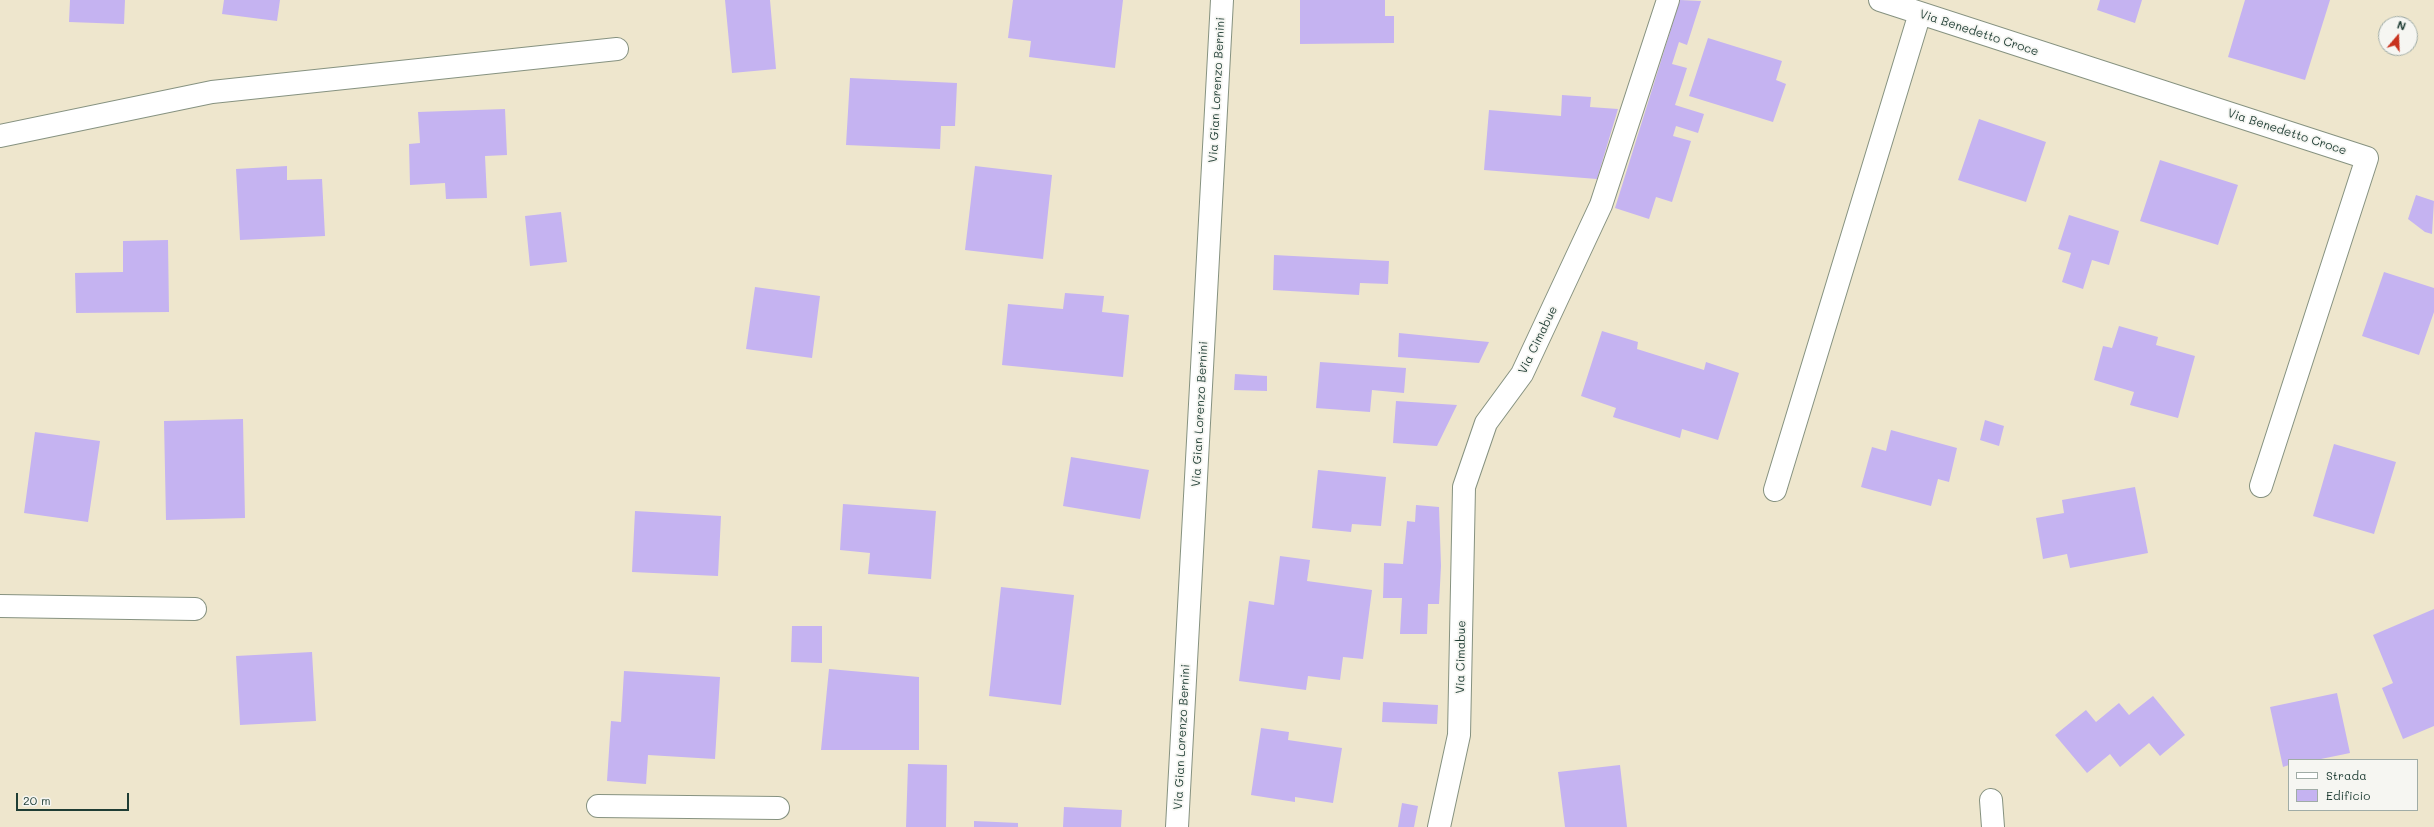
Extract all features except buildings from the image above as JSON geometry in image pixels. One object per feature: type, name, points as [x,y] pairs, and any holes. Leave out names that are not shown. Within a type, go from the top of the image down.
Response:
[{"type":"street","name":"Via Gian Lorenzo Bernini","points":[[1177,827],[1222,0]]},
{"type":"street","name":"Via Cimabue","points":[[1439,827],[1459,735],[1464,487],[1486,423],[1522,374],[1601,205],[1668,0]]},
{"type":"street","name":"Via Benedetto Croce","points":[[1880,0],[2367,158],[2261,486]]},
{"type":"street","points":[[1775,490],[1920,13]]},
{"type":"street","points":[[0,136],[212,92],[618,49]]},
{"type":"street","points":[[0,606],[195,610]]},
{"type":"street","points":[[1991,800],[1993,827]]},
{"type":"street","points":[[598,806],[778,808]]}]
